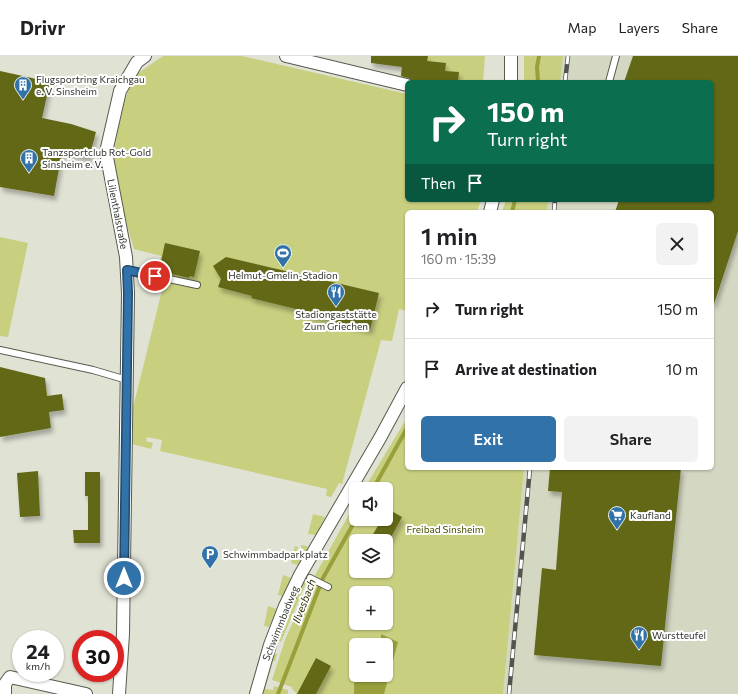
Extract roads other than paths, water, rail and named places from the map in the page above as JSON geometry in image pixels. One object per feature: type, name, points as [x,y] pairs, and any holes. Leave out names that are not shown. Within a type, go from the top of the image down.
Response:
[{"type":"street","name":"Lilienthalstraße","points":[[119,694],[123,634],[128,293],[126,257],[106,152],[120,91],[137,62],[145,56]]},
{"type":"street","points":[[286,56],[405,85]]},
{"type":"street","points":[[511,56],[511,80]]},
{"type":"street","name":"Schwimmbadweg","points":[[256,694],[272,640],[285,606],[300,575],[380,438],[405,392]]},
{"type":"street","points":[[5,694],[5,684],[10,677],[86,694]]},
{"type":"lane","points":[[610,80],[616,56]]},
{"type":"lane","points":[[127,270],[197,285]]},
{"type":"lane","points":[[0,350],[93,370],[127,380]]},
{"type":"lane","points":[[310,578],[328,587]]},
{"type":"waterway","name":"Ilvesbach","points":[[538,80],[537,67],[539,56]]},
{"type":"waterway","name":"Ilvesbach","points":[[512,210],[514,202]]},
{"type":"waterway","name":"Ilvesbach","points":[[377,482],[405,432]]},
{"type":"waterway","name":"Ilvesbach","points":[[278,694],[323,578],[352,526]]},
{"type":"railway","points":[[565,80],[568,56]]},
{"type":"railway","points":[[554,210],[555,202]]},
{"type":"railway","points":[[509,694],[530,470]]},
{"type":"place","name":"Flugsportring Kraichgau e. V. Sinsheim","points":[[23,100]]},
{"type":"place","name":"Tanzsportclub Rot-Gold Sinsheim e. V.","points":[[29,173]]},
{"type":"place","name":"Helmut-Gmelin-Stadion","points":[[283,268]]},
{"type":"place","name":"Stadiongaststätte Zum Griechen","points":[[336,307]]},
{"type":"place","name":"Kaufland","points":[[617,530]]},
{"type":"place","name":"Schwimmbadparkplatz","points":[[210,569]]},
{"type":"place","name":"Wurstteufel","points":[[639,650]]},
{"type":"park label","name":"Freibad Sinsheim","points":[[445,529]]}]
